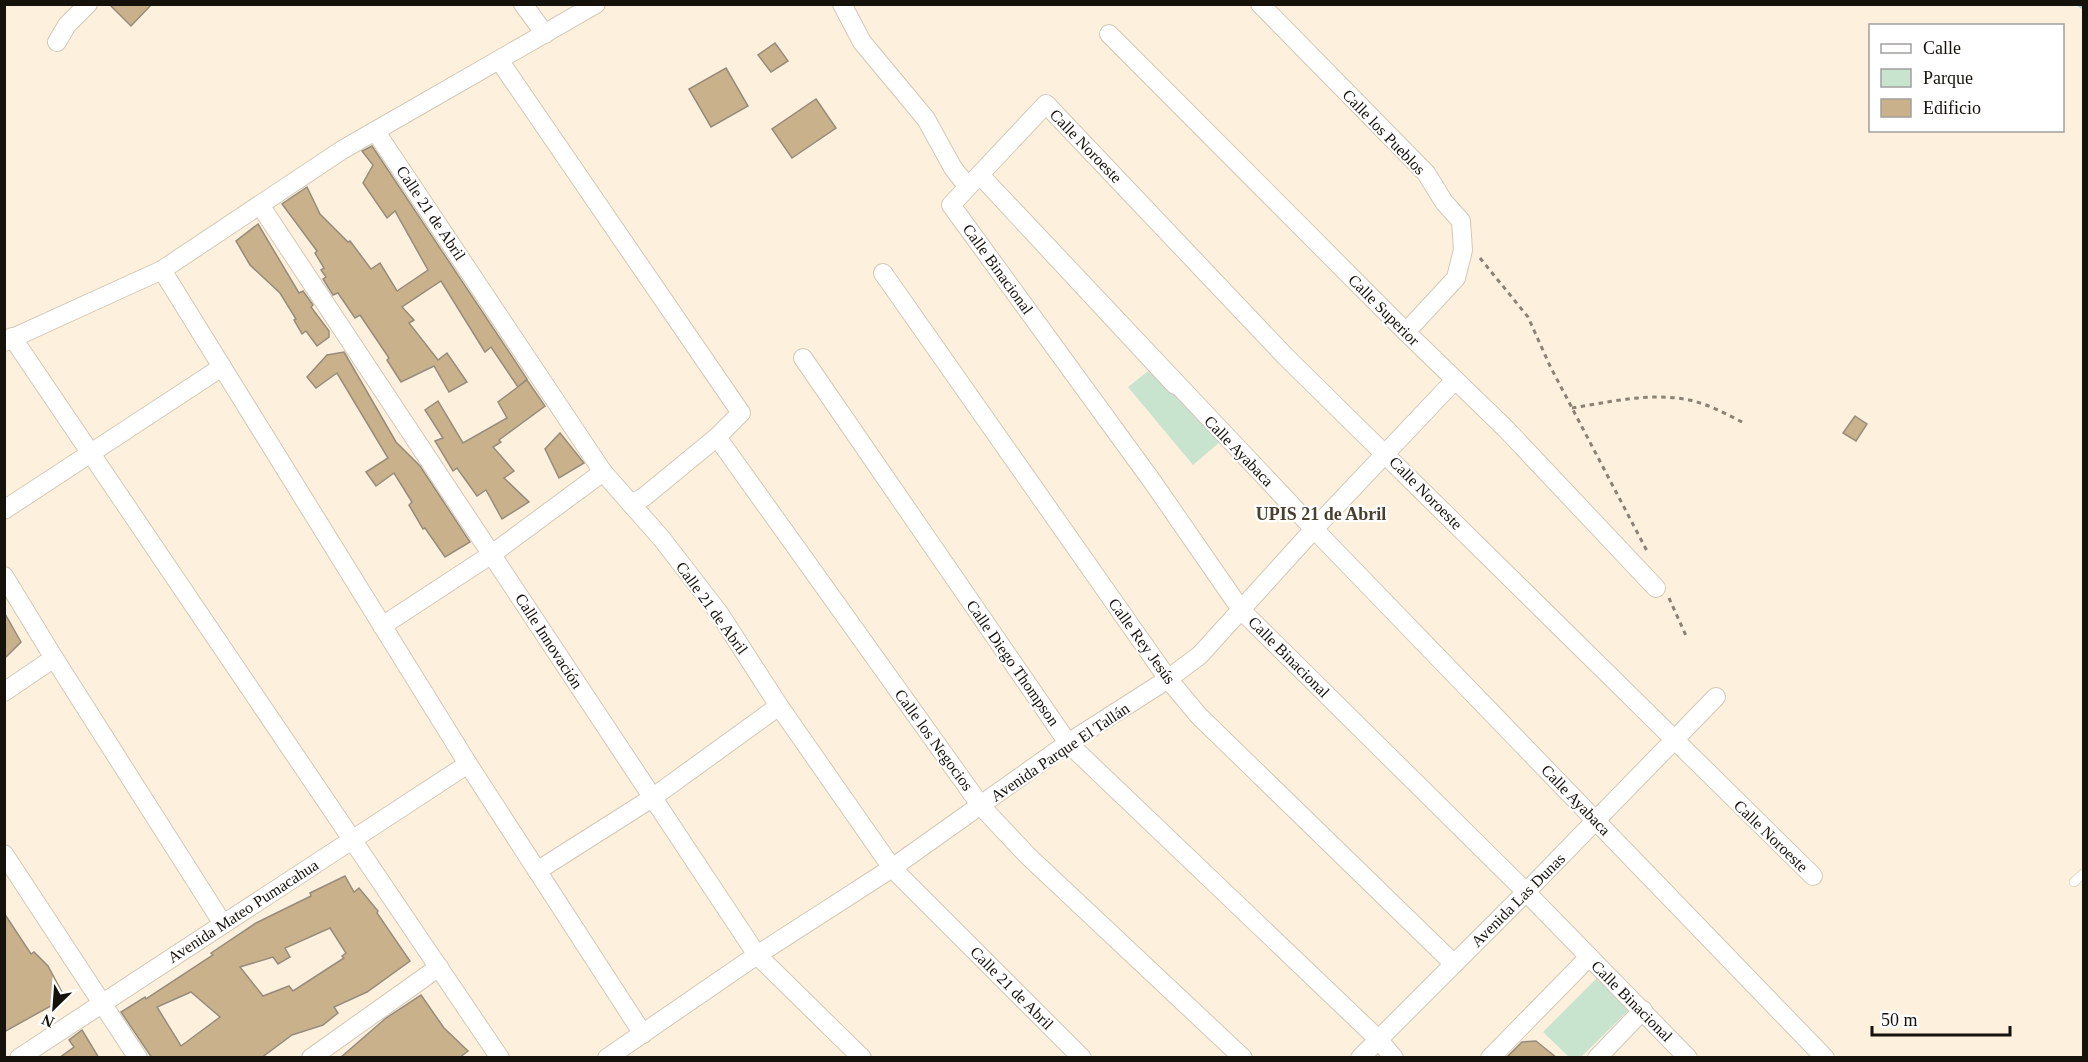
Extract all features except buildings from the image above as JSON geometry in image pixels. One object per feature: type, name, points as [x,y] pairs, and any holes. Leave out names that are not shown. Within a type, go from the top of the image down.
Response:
[{"type":"street","points":[[57,42],[67,25],[88,4]]},
{"type":"street","points":[[523,4],[545,34]]},
{"type":"street","points":[[500,1058],[90,454],[8,339],[162,270],[342,150],[596,4]]},
{"type":"street","points":[[842,4],[861,42],[926,119],[954,168],[972,178],[1175,385]]},
{"type":"street","name":"Calle los Pueblos","points":[[1260,4],[1425,173],[1444,202],[1461,221],[1463,250],[1456,278],[1406,332]]},
{"type":"street","name":"Calle Superior","points":[[1109,34],[1506,429],[1662,591]]},
{"type":"street","points":[[499,60],[741,413],[717,437],[644,497],[632,504]]},
{"type":"street","name":"Calle Noroeste","points":[[972,178],[1046,104],[1285,356],[1813,876]]},
{"type":"street","name":"Calle 21 de Abril","points":[[376,132],[603,472],[662,539],[719,613],[779,706],[892,868],[1082,1058]]},
{"type":"street","name":"Calle Binacional","points":[[972,178],[951,205],[1152,481],[1242,611],[1644,1010],[1688,1058]]},
{"type":"street","name":"Calle Ayabaca","points":[[972,178],[1825,1058]]},
{"type":"street","name":"Calle Innovación","points":[[260,205],[757,955],[862,1057]]},
{"type":"street","points":[[162,270],[468,764],[643,1034]]},
{"type":"street","name":"Calle Rey Jesús","points":[[883,273],[1168,679],[1199,716],[1455,964]]},
{"type":"street","name":"Calle Diego Thompson","points":[[803,358],[1068,743],[1378,1040],[1394,1058]]},
{"type":"street","points":[[4,510],[222,367]]},
{"type":"street","name":"Avenida Parque El Tallán","points":[[607,1058],[757,955],[892,868],[1068,743],[1168,679],[1200,655],[1455,380]]},
{"type":"street","name":"Calle los Negocios","points":[[717,437],[981,806],[1028,856],[1243,1058]]},
{"type":"street","points":[[382,626],[492,554],[603,472]]},
{"type":"street","points":[[4,576],[223,924]]},
{"type":"street","points":[[4,692],[54,658]]},
{"type":"street","name":"Avenida Las Dunas","points":[[1360,1058],[1716,697]]},
{"type":"street","points":[[537,871],[652,798],[779,706]]},
{"type":"street","name":"Avenida Mateo Pumacahua","points":[[19,1058],[468,764]]},
{"type":"street","points":[[4,854],[11,876],[102,1003],[138,1058]]},
{"type":"street","points":[[1490,1058],[1589,957]]},
{"type":"street","points":[[311,1058],[439,967]]},
{"type":"street","points":[[1596,1058],[1644,1010]]},
{"type":"lane","points":[[2074,882],[2084,873]]},
{"type":"path","points":[[1462,236],[1528,317],[1550,366],[1649,554]]},
{"type":"path","points":[[1572,408],[1657,397],[1689,400],[1716,409],[1746,424]]},
{"type":"path","points":[[1662,591],[1687,638]]},
{"type":"green space","points":[[1157,364],[1221,441],[1193,465],[1128,387]]},
{"type":"green space","points":[[1601,974],[1633,1006],[1581,1057],[1569,1057],[1543,1032]]},
{"type":"waterway","points":[[2079,4],[2084,7]]},
{"type":"district","name":"UPIS 21 de Abril","points":[[1321,514]]}]
